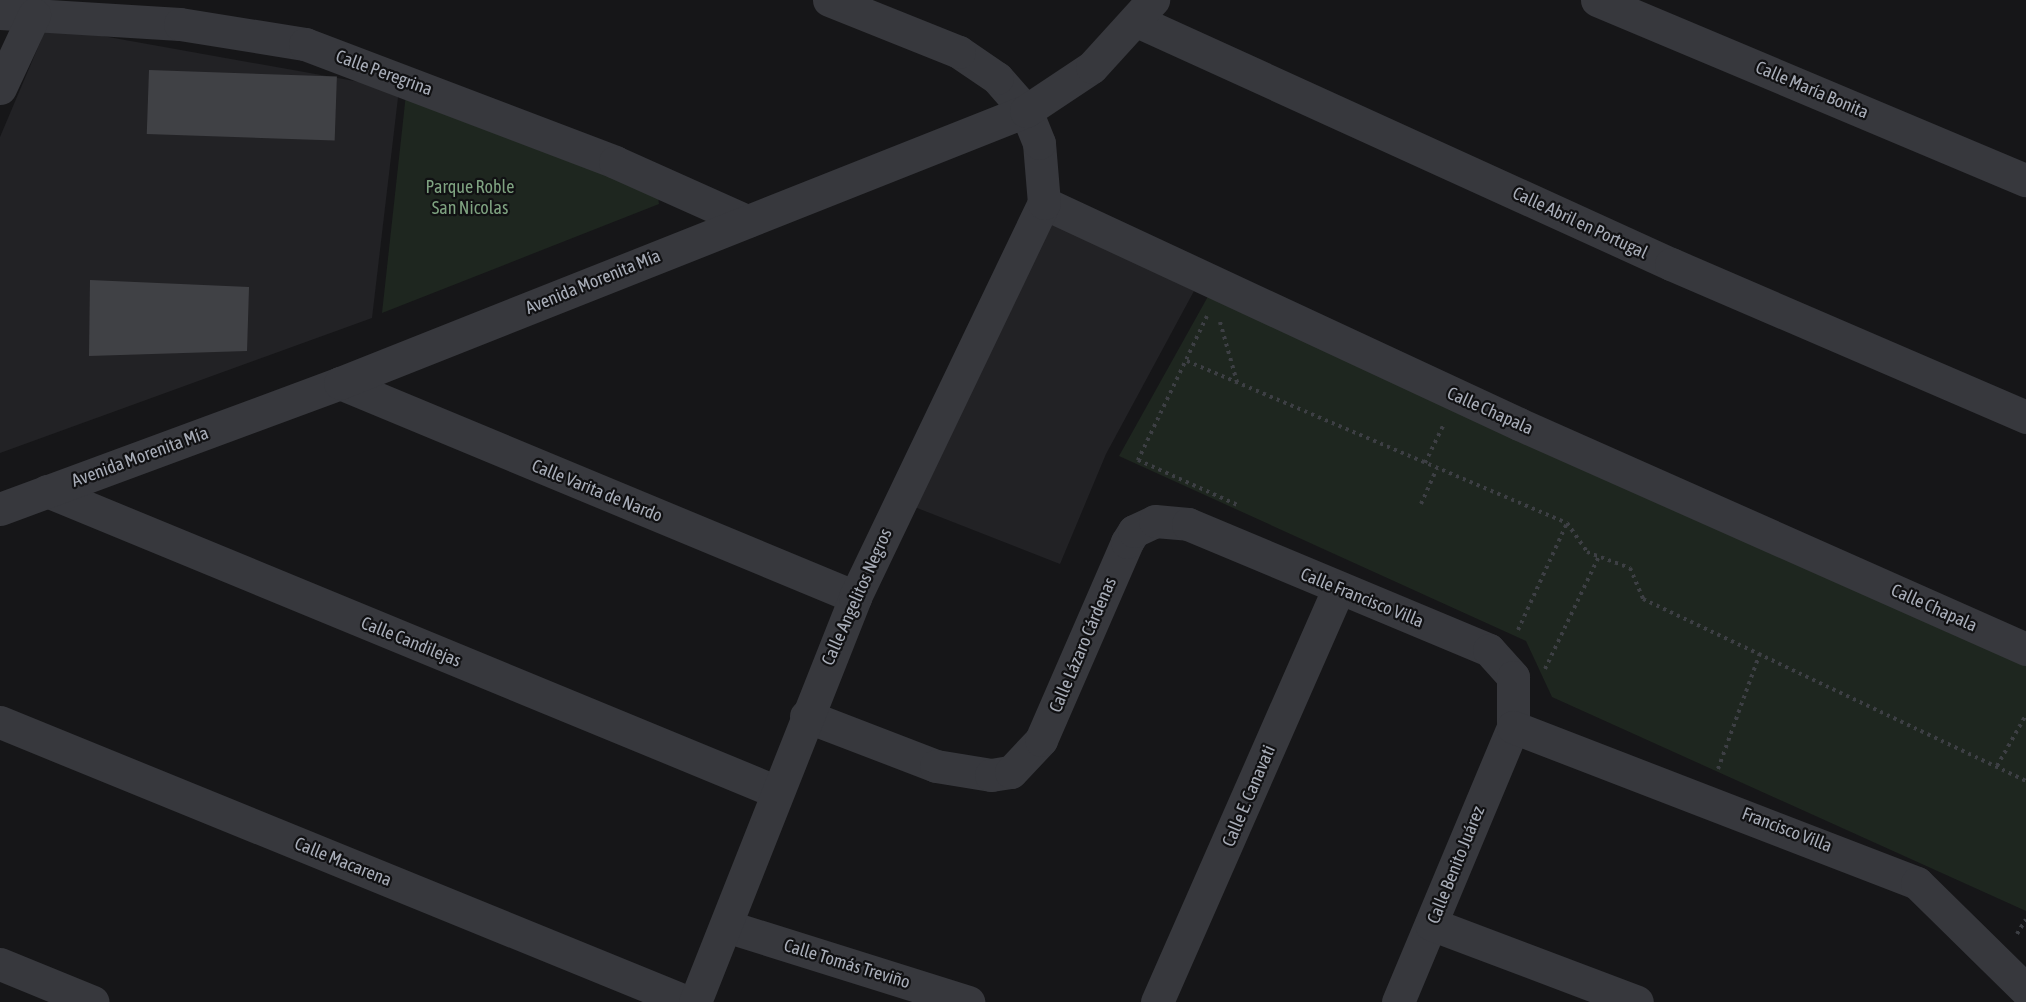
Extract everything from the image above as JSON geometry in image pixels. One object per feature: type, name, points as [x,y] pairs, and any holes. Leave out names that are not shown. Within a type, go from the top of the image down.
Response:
[{"type":"street","points":[[829,0],[958,52],[997,78],[1026,111],[1039,143],[1044,203]]},
{"type":"street","name":"Calle María Bonita","points":[[1597,0],[2026,180]]},
{"type":"street","name":"Avenida Morenita Mía","points":[[0,509],[340,383],[1026,111],[1092,66],[1145,10]]},
{"type":"street","name":"Calle Abril en Portugal","points":[[1145,10],[1671,264],[2026,417]]},
{"type":"street","name":"Calle Peregrina","points":[[0,13],[180,24],[305,44],[615,162],[747,221]]},
{"type":"street","points":[[0,88],[34,15]]},
{"type":"street","name":"Calle Angelitos Negros","points":[[695,1002],[726,927],[775,791],[855,597],[1044,203]]},
{"type":"street","name":"Calle Chapala","points":[[1044,203],[1508,420],[2026,649]]},
{"type":"street","name":"Calle Varita de Nardo","points":[[340,383],[855,597]]},
{"type":"street","name":"Calle Candilejas","points":[[47,491],[775,791]]},
{"type":"street","name":"Calle Francisco Villa","points":[[1155,521],[1188,524],[1338,589],[1489,650],[1512,676],[1512,727]]},
{"type":"street","name":"Calle Lázaro Cárdenas","points":[[806,716],[936,766],[992,775],[1011,772],[1041,740],[1127,542],[1134,531],[1155,521]]},
{"type":"street","name":"Calle E. Canavati","points":[[1157,1002],[1338,589]]},
{"type":"street","name":"Calle Macarena","points":[[0,722],[687,1002]]},
{"type":"street","name":"Calle Benito Juárez","points":[[1398,1002],[1512,727]]},
{"type":"street","name":"Francisco Villa","points":[[1512,727],[1917,883],[2026,990]]},
{"type":"street","points":[[1431,924],[1637,1002]]},
{"type":"street","name":"Calle Tomás Treviño","points":[[726,927],[968,1002]]},
{"type":"street","points":[[0,964],[93,1002]]},
{"type":"street","points":[[2024,1002],[2026,998]]},
{"type":"path","points":[[1216,311],[1237,382]]},
{"type":"path","points":[[1245,508],[1138,460],[1187,361],[1567,523],[1587,552],[1600,554],[1630,567],[1643,599],[1997,766],[2026,782]]},
{"type":"path","points":[[1425,463],[1447,417]]},
{"type":"path","points":[[1421,504],[1437,468]]},
{"type":"path","points":[[1511,627],[1522,632],[1567,523]]},
{"type":"path","points":[[1541,679],[1600,554]]},
{"type":"path","points":[[1718,770],[1760,653]]},
{"type":"path","points":[[1997,766],[2026,715]]},
{"type":"path","points":[[1707,766],[1728,775]]},
{"type":"path","points":[[2012,942],[2026,919]]},
{"type":"shaded area","points":[[47,26],[399,89],[372,318],[0,453],[0,137]]},
{"type":"shaded area","points":[[1045,216],[1194,291],[1106,454],[1060,564],[912,506]]},
{"type":"green space","name":"Parque Roble San Nicolas","points":[[406,94],[657,190],[659,204],[382,313]]},
{"type":"green space","points":[[1211,291],[2026,654],[2026,911],[1552,697],[1526,641],[1119,456]]},
{"type":"building","points":[[149,70],[337,77],[335,141],[147,134]]},
{"type":"building","points":[[90,280],[249,287],[247,351],[89,356]]}]
